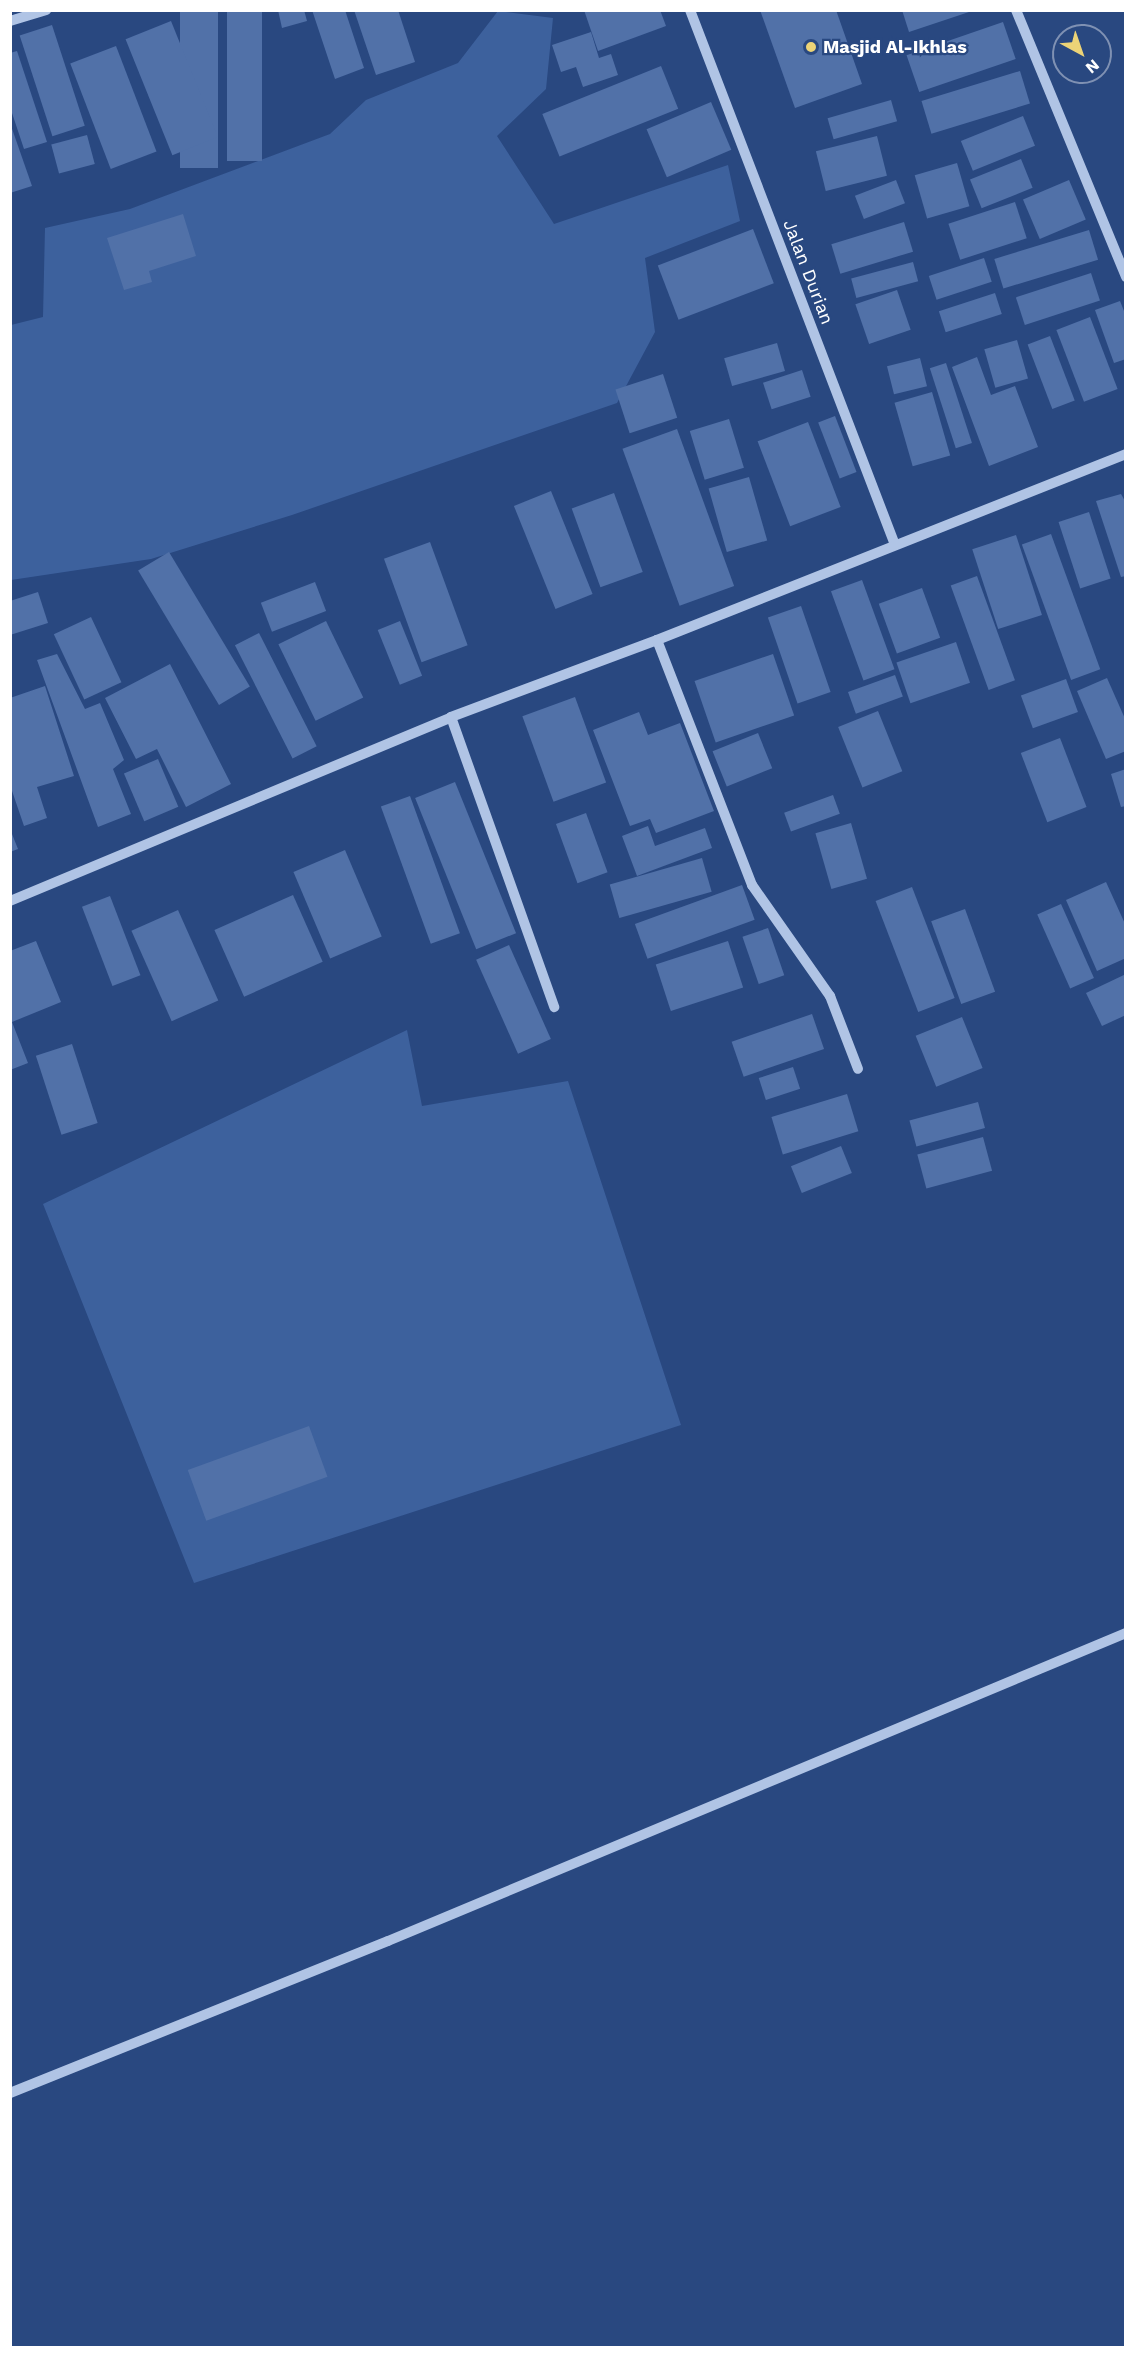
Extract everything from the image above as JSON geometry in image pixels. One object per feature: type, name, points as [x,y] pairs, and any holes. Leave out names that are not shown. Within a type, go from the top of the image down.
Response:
[{"type":"street","points":[[10,21],[46,10]]},
{"type":"street","name":"Jalan Durian","points":[[690,10],[895,545]]},
{"type":"street","points":[[1016,10],[1125,278]]},
{"type":"street","points":[[10,902],[451,717],[657,640],[1125,454]]},
{"type":"street","points":[[657,640],[752,885],[830,996],[858,1069]]},
{"type":"street","points":[[451,717],[554,1007]]},
{"type":"street","points":[[10,2093],[388,1941],[1125,1633]]},
{"type":"shaded area","points":[[498,11],[553,18],[546,89],[497,136],[554,224],[728,165],[740,221],[645,258],[655,332],[617,403],[292,515],[151,559],[11,580],[11,325],[43,317],[45,228],[130,209],[330,134],[366,100],[458,63]]},
{"type":"shaded area","points":[[407,1030],[422,1106],[568,1081],[681,1425],[194,1583],[43,1204]]},
{"type":"building","points":[[180,10],[218,10],[218,168],[180,168]]},
{"type":"building","points":[[227,10],[262,10],[262,161],[227,161]]},
{"type":"building","points":[[278,10],[304,10],[307,21],[282,28]]},
{"type":"building","points":[[312,10],[345,10],[364,68],[335,79]]},
{"type":"building","points":[[354,10],[398,10],[415,62],[376,75]]},
{"type":"building","points":[[584,10],[660,10],[666,26],[598,51]]},
{"type":"building","name":"Masjid Al-Ikhlas","points":[[760,10],[836,10],[862,84],[795,108]]},
{"type":"building","points":[[902,10],[972,10],[972,11],[909,32]]},
{"type":"building","points":[[171,21],[218,137],[172,155],[126,39]]},
{"type":"building","points":[[1003,22],[1016,59],[919,92],[907,55]]},
{"type":"building","points":[[52,25],[85,126],[52,136],[20,36]]},
{"type":"building","points":[[591,32],[599,58],[611,54],[618,75],[583,87],[576,67],[561,72],[552,45]]},
{"type":"building","points":[[116,46],[156,151],[111,169],[70,64]]},
{"type":"building","points":[[17,51],[47,142],[24,149],[10,107],[10,53]]},
{"type":"building","points":[[661,66],[678,109],[560,157],[542,114]]},
{"type":"building","points":[[1020,71],[1030,104],[931,134],[922,101]]},
{"type":"building","points":[[891,100],[897,121],[834,139],[828,118]]},
{"type":"building","points":[[711,102],[731,150],[667,177],[647,129]]},
{"type":"building","points":[[1023,116],[1035,146],[973,171],[961,141]]},
{"type":"building","points":[[10,123],[32,186],[10,193]]},
{"type":"building","points":[[87,135],[95,164],[59,174],[51,145]]},
{"type":"building","points":[[877,136],[887,176],[826,191],[816,151]]},
{"type":"building","points":[[1021,159],[1033,188],[982,208],[970,180]]},
{"type":"building","points":[[957,163],[969,206],[927,218],[915,175]]},
{"type":"building","points":[[896,180],[905,203],[864,219],[855,196]]},
{"type":"building","points":[[1069,180],[1086,220],[1040,239],[1023,200]]},
{"type":"building","points":[[1015,202],[1027,238],[960,260],[948,224]]},
{"type":"building","points":[[183,214],[196,256],[149,271],[152,282],[124,290],[107,238]]},
{"type":"building","points":[[904,222],[913,252],[840,274],[831,244]]},
{"type":"building","points":[[753,229],[774,283],[679,320],[658,266]]},
{"type":"building","points":[[1089,230],[1098,260],[1003,289],[994,259]]},
{"type":"building","points":[[984,258],[992,282],[937,300],[929,276]]},
{"type":"building","points":[[913,262],[918,281],[856,298],[851,279]]},
{"type":"building","points":[[1091,273],[1100,301],[1025,325],[1016,297]]},
{"type":"building","points":[[897,290],[911,330],[869,344],[855,304]]},
{"type":"building","points":[[995,293],[1002,314],[946,332],[939,311]]},
{"type":"building","points":[[1120,301],[1126,316],[1126,359],[1114,363],[1095,310]]},
{"type":"building","points":[[1090,317],[1118,389],[1084,402],[1056,330]]},
{"type":"building","points":[[1050,336],[1075,400],[1052,409],[1028,345]]},
{"type":"building","points":[[1017,340],[1028,378],[995,388],[984,349]]},
{"type":"building","points":[[777,343],[785,371],[732,386],[724,358]]},
{"type":"building","points":[[977,357],[991,395],[1015,386],[1038,447],[989,466],[952,367]]},
{"type":"building","points":[[920,358],[927,386],[894,394],[887,366]]},
{"type":"building","points":[[946,363],[972,443],[956,448],[930,368]]},
{"type":"building","points":[[802,370],[811,397],[772,409],[763,383]]},
{"type":"building","points":[[663,374],[677,418],[630,433],[615,389]]},
{"type":"building","points":[[932,392],[950,455],[913,466],[895,403]]},
{"type":"building","points":[[835,416],[857,472],[840,478],[818,422]]},
{"type":"building","points":[[729,419],[744,468],[705,480],[690,431]]},
{"type":"building","points":[[808,422],[841,507],[790,526],[758,441]]},
{"type":"building","points":[[677,429],[734,586],[680,606],[622,449]]},
{"type":"building","points":[[749,477],[767,540],[727,552],[709,489]]},
{"type":"building","points":[[551,491],[593,594],[555,609],[514,506]]},
{"type":"building","points":[[614,493],[643,572],[600,587],[572,508]]},
{"type":"building","points":[[1121,494],[1126,503],[1126,576],[1121,577],[1096,501]]},
{"type":"building","points":[[1089,512],[1111,579],[1080,588],[1059,522]]},
{"type":"building","points":[[1051,534],[1100,669],[1071,680],[1022,545]]},
{"type":"building","points":[[1016,535],[1042,615],[998,629],[972,549]]},
{"type":"building","points":[[430,542],[468,645],[422,662],[384,559]]},
{"type":"building","points":[[169,552],[250,687],[219,705],[138,571]]},
{"type":"building","points":[[977,576],[1015,680],[989,690],[951,586]]},
{"type":"building","points":[[862,580],[894,669],[863,681],[831,591]]},
{"type":"building","points":[[315,582],[326,611],[272,632],[261,603]]},
{"type":"building","points":[[922,588],[940,638],[897,654],[879,604]]},
{"type":"building","points":[[38,592],[48,623],[10,635],[10,601]]},
{"type":"building","points":[[801,606],[831,692],[798,703],[768,617]]},
{"type":"building","points":[[91,617],[121,682],[84,700],[54,634]]},
{"type":"building","points":[[326,621],[363,697],[316,721],[278,644]]},
{"type":"building","points":[[400,621],[422,676],[400,685],[378,630]]},
{"type":"building","points":[[259,633],[317,746],[293,758],[235,645]]},
{"type":"building","points":[[956,642],[970,683],[910,703],[896,663]]},
{"type":"building","points":[[57,654],[85,709],[100,703],[124,760],[113,769],[131,814],[98,827],[37,660]]},
{"type":"building","points":[[773,654],[794,715],[716,742],[695,681]]},
{"type":"building","points":[[170,664],[231,784],[186,807],[157,749],[136,759],[105,698]]},
{"type":"building","points":[[895,675],[903,697],[856,714],[848,692]]},
{"type":"building","points":[[1107,678],[1126,721],[1126,751],[1106,759],[1077,691]]},
{"type":"building","points":[[1066,679],[1078,712],[1033,728],[1021,695]]},
{"type":"building","points":[[45,686],[74,776],[37,787],[47,818],[24,826],[10,785],[10,698]]},
{"type":"building","points":[[575,697],[606,783],[554,802],[522,716]]},
{"type":"building","points":[[878,711],[902,771],[862,787],[838,727]]},
{"type":"building","points":[[639,712],[648,735],[680,723],[714,811],[656,833],[650,819],[630,826],[593,730]]},
{"type":"building","points":[[758,733],[772,768],[727,787],[713,751]]},
{"type":"building","points":[[1060,738],[1087,807],[1047,822],[1021,753]]},
{"type":"building","points":[[158,759],[178,807],[144,821],[124,773]]},
{"type":"building","points":[[1126,769],[1126,806],[1121,807],[1111,774]]},
{"type":"building","points":[[455,782],[516,933],[476,949],[415,798]]},
{"type":"building","points":[[833,795],[840,814],[791,832],[784,813]]},
{"type":"building","points":[[410,796],[460,933],[431,944],[381,807]]},
{"type":"building","points":[[586,813],[608,872],[577,883],[556,824]]},
{"type":"building","points":[[851,823],[867,879],[831,889],[815,833]]},
{"type":"building","points":[[648,826],[655,846],[705,828],[712,848],[637,876],[622,836]]},
{"type":"building","points":[[10,829],[18,849],[10,852]]},
{"type":"building","points":[[345,850],[382,937],[330,958],[293,872]]},
{"type":"building","points":[[702,858],[712,892],[619,918],[610,884]]},
{"type":"building","points":[[1106,882],[1126,926],[1126,958],[1097,971],[1066,900]]},
{"type":"building","points":[[742,885],[755,920],[648,959],[635,924]]},
{"type":"building","points":[[912,887],[955,998],[918,1012],[876,901]]},
{"type":"building","points":[[293,895],[323,962],[244,997],[214,930]]},
{"type":"building","points":[[110,896],[140,975],[112,986],[82,907]]},
{"type":"building","points":[[1061,904],[1094,978],[1070,989],[1037,915]]},
{"type":"building","points":[[965,909],[995,992],[961,1004],[931,921]]},
{"type":"building","points":[[178,910],[218,1000],[172,1021],[131,931]]},
{"type":"building","points":[[768,928],[784,975],[759,984],[742,937]]},
{"type":"building","points":[[36,941],[61,1002],[12,1022],[28,1063],[10,1070],[10,951]]},
{"type":"building","points":[[728,941],[743,988],[671,1011],[656,964]]},
{"type":"building","points":[[509,945],[551,1039],[518,1054],[476,960]]},
{"type":"building","points":[[1126,974],[1126,1015],[1102,1026],[1086,993]]},
{"type":"building","points":[[812,1014],[824,1049],[744,1077],[732,1042]]},
{"type":"building","points":[[962,1017],[983,1068],[936,1087],[916,1036]]},
{"type":"building","points":[[72,1044],[98,1123],[62,1135],[36,1056]]},
{"type":"building","points":[[793,1067],[800,1089],[766,1100],[759,1078]]},
{"type":"building","points":[[847,1094],[858,1131],[783,1154],[771,1117]]},
{"type":"building","points":[[978,1102],[985,1128],[916,1146],[909,1120]]},
{"type":"building","points":[[983,1137],[992,1171],[926,1188],[917,1155]]},
{"type":"building","points":[[841,1146],[852,1173],[802,1193],[791,1166]]},
{"type":"building","points":[[309,1426],[327,1477],[206,1521],[188,1470]]},
{"type":"place","name":"Masjid Al-Ikhlas","points":[[811,47]]}]
